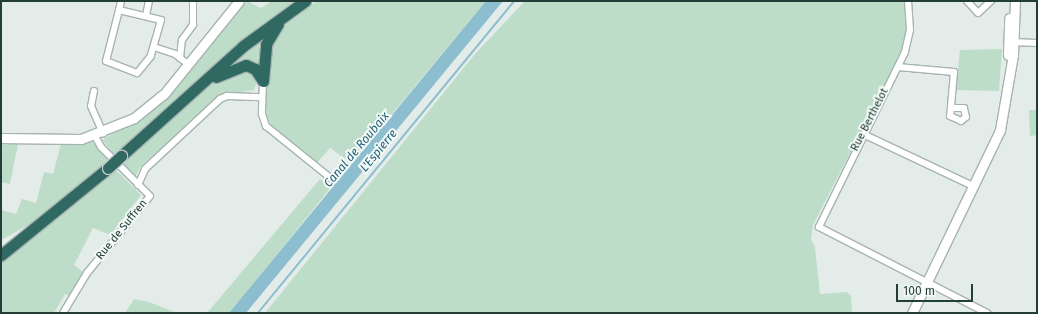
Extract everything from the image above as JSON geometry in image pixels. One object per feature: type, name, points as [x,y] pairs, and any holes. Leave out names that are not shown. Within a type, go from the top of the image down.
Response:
[{"type":"highway","points":[[1,255],[108,168],[243,46],[305,1]]},
{"type":"highway","points":[[262,81],[267,39],[292,10]]},
{"type":"highway","points":[[171,111],[232,68],[252,67],[262,81]]},
{"type":"highway","points":[[1,245],[48,218]]},
{"type":"street","points":[[119,10],[160,20],[154,47],[136,73],[106,61],[121,1]]},
{"type":"street","points":[[146,16],[150,1]]},
{"type":"street","points":[[180,58],[182,40],[193,25],[193,1]]},
{"type":"street","points":[[1,138],[53,141],[99,135],[154,103],[239,1]]},
{"type":"street","name":"Rue Berthelot","points":[[908,1],[910,34],[898,67],[862,134],[818,222],[826,232],[928,281]]},
{"type":"street","points":[[967,1],[978,13],[991,1]]},
{"type":"street","points":[[1010,1],[1011,42]]},
{"type":"street","points":[[912,313],[975,187],[997,137],[1007,99],[1015,1]]},
{"type":"street","points":[[1011,42],[1037,43]]},
{"type":"street","points":[[154,47],[180,58],[188,64]]},
{"type":"street","points":[[898,67],[954,72],[951,108]]},
{"type":"street","points":[[262,81],[262,118],[269,129],[333,180]]},
{"type":"street","name":"Rue de Suffren","points":[[62,313],[87,273],[150,196],[101,147],[91,106],[94,91]]},
{"type":"street","points":[[138,185],[145,169],[222,97],[262,97]]},
{"type":"street","points":[[862,134],[975,187]]},
{"type":"street","points":[[928,281],[988,313]]},
{"type":"green space","points":[[247,1],[261,8],[272,1],[298,1],[265,23],[115,155],[102,140],[168,98]]},
{"type":"green space","points":[[317,1],[486,1],[351,163],[330,148],[317,163],[276,132],[265,114],[267,48],[279,26]]},
{"type":"green space","points":[[525,1],[904,1],[907,35],[904,48],[813,225],[811,239],[815,247],[820,294],[847,292],[851,296],[852,313],[265,313],[475,54]]},
{"type":"green space","points":[[264,35],[261,68],[229,67],[228,63]]},
{"type":"green space","points":[[1002,49],[999,91],[956,90],[960,50]]},
{"type":"green space","points":[[249,69],[258,77],[254,90],[225,94],[214,101],[140,167],[135,177],[120,162],[217,80]]},
{"type":"green space","points":[[1029,110],[1037,110],[1037,135],[1030,136]]},
{"type":"green space","points":[[92,141],[109,160],[45,216],[1,240],[1,210],[16,214],[22,199],[36,203],[44,172],[53,174],[61,144]]},
{"type":"green space","points":[[1,143],[18,144],[10,184],[1,182]]},
{"type":"green space","points":[[115,169],[141,195],[110,235],[93,228],[74,265],[83,272],[69,296],[65,294],[54,313],[1,313],[1,263]]},
{"type":"green space","points":[[320,179],[331,187],[238,303],[229,313],[207,313]]},
{"type":"green space","points":[[134,299],[149,302],[177,313],[125,313]]},
{"type":"water","points":[[486,1],[503,1],[246,313],[229,313]]},
{"type":"waterway","name":"L'Espierre","points":[[258,313],[514,1]]},
{"type":"water label","name":"Canal de Roubaix","points":[[357,150]]}]
